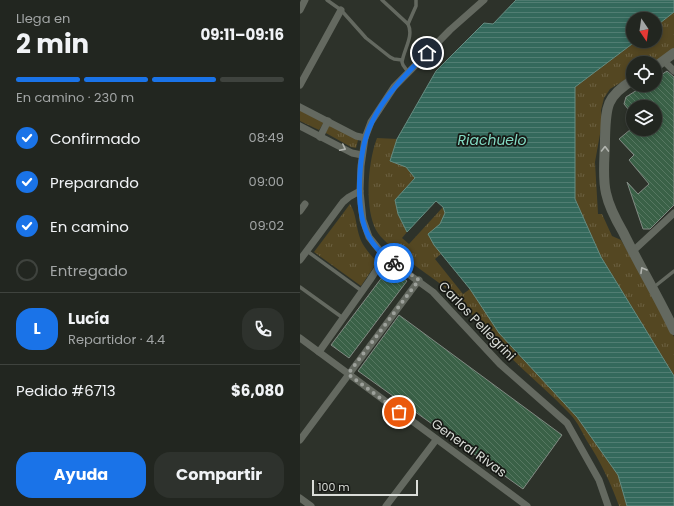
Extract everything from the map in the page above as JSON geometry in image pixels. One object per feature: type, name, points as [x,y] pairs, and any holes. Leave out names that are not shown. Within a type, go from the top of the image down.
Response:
[{"type":"main road","points":[[664,61],[674,52]]},
{"type":"main road","points":[[626,85],[616,91],[609,102],[606,118],[605,185],[607,200],[632,252],[654,288],[674,330]]},
{"type":"street","points":[[300,10],[305,0]]},
{"type":"street","name":"Carlos Pellegrini","points":[[484,0],[450,30],[394,87],[371,122],[365,138],[362,155],[360,191],[365,228],[369,237],[385,257],[419,280],[448,307],[500,364],[567,423],[599,480],[608,506]]},
{"type":"street","points":[[300,85],[341,10]]},
{"type":"street","points":[[664,61],[674,71]]},
{"type":"street","points":[[300,107],[356,136],[365,138]]},
{"type":"street","points":[[320,136],[328,121]]},
{"type":"street","points":[[300,126],[352,153],[362,155]]},
{"type":"street","points":[[300,260],[343,202],[349,196],[360,191]]},
{"type":"street","points":[[300,211],[305,204]]},
{"type":"street","points":[[632,252],[674,213]]},
{"type":"street","points":[[319,352],[385,257]]},
{"type":"street","points":[[300,440],[419,280]]},
{"type":"street","name":"General Rivas","points":[[300,338],[526,506]]},
{"type":"street","points":[[386,506],[436,440]]},
{"type":"street","points":[[300,498],[311,506]]},
{"type":"lane","points":[[326,0],[341,10],[366,38],[390,57],[402,60]]},
{"type":"lane","points":[[382,0],[408,24],[411,31],[402,60],[402,66],[408,72]]},
{"type":"lane","points":[[408,24],[416,6],[416,0]]},
{"type":"lane","points":[[307,251],[362,291]]},
{"type":"lane","points":[[654,288],[674,271]]},
{"type":"lane","points":[[300,287],[342,318]]},
{"type":"green space","points":[[674,12],[674,48],[662,57],[626,56],[626,79],[610,89],[604,98],[601,110],[602,123],[595,162],[598,214],[602,214],[612,236],[621,240],[674,337],[674,376],[601,257],[575,199],[575,87],[627,48],[662,48],[662,21]]},
{"type":"green space","points":[[300,110],[324,122],[319,130],[300,121]]},
{"type":"green space","points":[[329,124],[358,140],[356,148],[351,147],[324,132]]},
{"type":"green space","points":[[377,138],[397,139],[390,161],[406,167],[415,178],[395,200],[398,214],[407,232],[402,238],[409,244],[443,207],[445,213],[434,245],[442,253],[435,259],[463,294],[470,289],[499,333],[577,417],[618,475],[627,506],[619,506],[601,464],[578,424],[571,415],[499,346],[455,296],[389,245],[376,230],[370,209],[369,184],[371,159]]},
{"type":"green space","points":[[350,204],[355,215],[360,239],[366,250],[377,262],[361,286],[314,252]]},
{"type":"water","name":"Riachuelo","points":[[516,0],[674,0],[674,12],[662,21],[662,12],[626,12],[627,48],[575,87],[575,199],[601,257],[674,376],[674,506],[627,506],[618,475],[577,417],[499,333],[470,289],[434,245],[428,234],[440,224],[445,213],[443,207],[436,201],[407,232],[398,214],[395,200],[415,178],[406,167],[390,161],[397,139],[436,71],[484,23],[493,24]]},
{"type":"building","points":[[667,71],[674,77],[674,205],[650,229],[643,229],[627,182],[638,194],[649,184],[629,160],[634,155],[619,139],[626,133],[626,136],[662,136],[662,100],[626,100],[626,106],[624,104],[626,97],[634,92],[662,92],[662,74]]},
{"type":"building","points":[[389,268],[407,281],[349,358],[331,345]]},
{"type":"building","points":[[399,315],[562,435],[523,489],[358,371]]},
{"type":"way so far","points":[[394,263],[419,280],[348,374],[399,412]]},
{"type":"route","points":[[394,263],[385,257],[379,250],[369,237],[365,228],[360,202],[362,155],[365,138],[376,113],[394,87],[427,53]]}]
